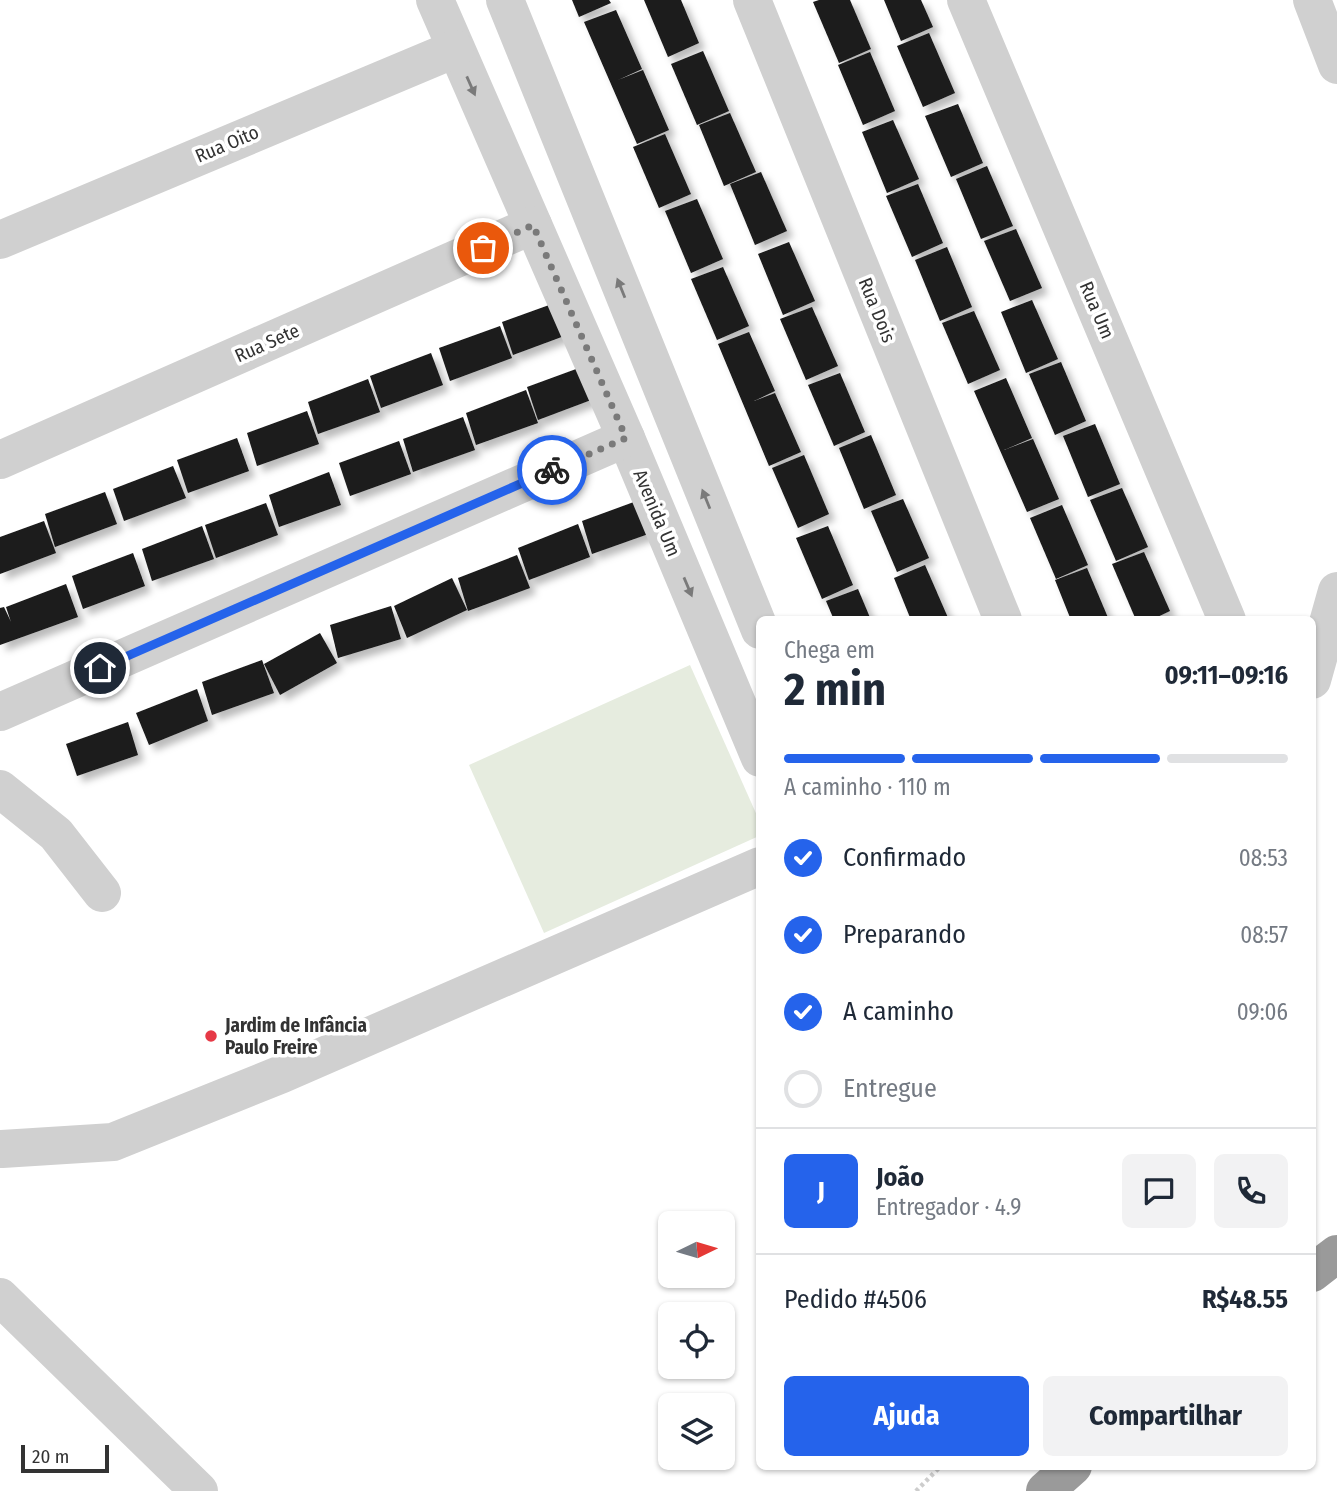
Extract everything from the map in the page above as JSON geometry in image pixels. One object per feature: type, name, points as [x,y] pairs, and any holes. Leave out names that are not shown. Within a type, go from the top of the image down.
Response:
[{"type":"highway","points":[[1316,1270],[1337,1254]]},
{"type":"highway","points":[[1045,1491],[1069,1470]]},
{"type":"street","name":"Avenida Um","points":[[435,0],[626,438],[756,748]]},
{"type":"street","points":[[505,0],[756,620]]},
{"type":"street","name":"Rua Dois","points":[[752,0],[1001,616]]},
{"type":"street","name":"Rua Um","points":[[966,0],[1225,616]]},
{"type":"street","points":[[1312,0],[1337,65]]},
{"type":"street","name":"Rua Oito","points":[[0,240],[455,49]]},
{"type":"street","name":"Rua Sete","points":[[0,460],[533,225]]},
{"type":"street","points":[[0,712],[626,438]]},
{"type":"street","points":[[1316,666],[1337,591]]},
{"type":"street","points":[[0,789],[56,834],[102,892]]},
{"type":"street","points":[[2,1149],[113,1142],[282,1074],[756,868]]},
{"type":"street","points":[[0,1297],[199,1491]]},
{"type":"path","points":[[916,1491],[937,1470]]},
{"type":"shaded area","points":[[690,665],[756,813],[756,837],[544,933],[469,765]]},
{"type":"building","points":[[572,0],[609,0],[611,3],[579,17]]},
{"type":"building","points":[[644,0],[681,0],[699,43],[668,57]]},
{"type":"building","points":[[850,0],[871,49],[839,63],[813,2]]},
{"type":"building","points":[[884,0],[921,0],[933,27],[901,41]]},
{"type":"building","points":[[616,10],[642,69],[618,80],[643,70],[669,130],[637,144],[584,22]]},
{"type":"building","points":[[929,33],[955,93],[923,107],[897,46]]},
{"type":"building","points":[[703,51],[729,111],[697,125],[671,64]]},
{"type":"building","points":[[870,52],[895,111],[863,125],[838,65]]},
{"type":"building","points":[[958,104],[983,163],[951,177],[925,116]]},
{"type":"building","points":[[730,113],[756,172],[724,186],[699,125]]},
{"type":"building","points":[[893,120],[919,179],[887,193],[862,132]]},
{"type":"building","points":[[665,134],[691,194],[659,208],[633,147]]},
{"type":"building","points":[[987,166],[1013,226],[981,239],[956,179]]},
{"type":"building","points":[[761,172],[787,231],[755,245],[730,184]]},
{"type":"building","points":[[918,184],[943,243],[912,257],[886,196]]},
{"type":"building","points":[[697,199],[723,259],[691,273],[665,211]]},
{"type":"building","points":[[1016,229],[1042,288],[1010,301],[984,241]]},
{"type":"building","points":[[789,242],[815,301],[783,315],[758,254]]},
{"type":"building","points":[[947,247],[972,307],[940,321],[915,260]]},
{"type":"building","points":[[723,267],[749,326],[717,340],[691,279]]},
{"type":"building","points":[[563,300],[575,332],[513,355],[502,322]]},
{"type":"building","points":[[1032,300],[1058,359],[1026,373],[1001,312]]},
{"type":"building","points":[[812,307],[838,366],[806,380],[780,319]]},
{"type":"building","points":[[974,311],[1000,370],[968,384],[942,323]]},
{"type":"building","points":[[500,326],[512,358],[450,381],[439,348]]},
{"type":"building","points":[[749,332],[775,391],[754,401],[775,393],[801,452],[769,466],[718,344]]},
{"type":"building","points":[[431,353],[443,385],[381,408],[370,376]]},
{"type":"building","points":[[1061,362],[1086,421],[1055,435],[1029,374]]},
{"type":"building","points":[[587,365],[599,397],[538,420],[527,387]]},
{"type":"building","points":[[840,373],[865,432],[834,446],[808,385]]},
{"type":"building","points":[[1006,378],[1032,438],[1004,450],[1033,439],[1059,499],[1027,512],[974,391]]},
{"type":"building","points":[[368,379],[380,412],[318,434],[308,402]]},
{"type":"building","points":[[526,390],[538,423],[476,445],[466,413]]},
{"type":"building","points":[[307,411],[319,444],[257,466],[247,433]]},
{"type":"building","points":[[463,417],[475,450],[413,472],[403,439]]},
{"type":"building","points":[[1095,424],[1120,484],[1088,497],[1063,436]]},
{"type":"building","points":[[871,435],[896,495],[864,509],[839,448]]},
{"type":"building","points":[[237,438],[249,471],[188,493],[177,460]]},
{"type":"building","points":[[399,441],[411,474],[350,496],[339,463]]},
{"type":"building","points":[[804,455],[829,514],[798,528],[772,468]]},
{"type":"building","points":[[173,466],[186,498],[124,521],[113,489]]},
{"type":"building","points":[[329,472],[341,505],[279,527],[269,495]]},
{"type":"building","points":[[1122,488],[1148,547],[1116,561],[1090,500]]},
{"type":"building","points":[[105,492],[117,524],[55,547],[45,514]]},
{"type":"building","points":[[642,499],[654,532],[592,554],[582,521]]},
{"type":"building","points":[[903,499],[929,558],[897,572],[871,511]]},
{"type":"building","points":[[266,503],[278,535],[216,558],[205,525]]},
{"type":"building","points":[[1062,505],[1088,565],[1056,579],[1030,518]]},
{"type":"building","points":[[44,521],[56,553],[0,574],[0,537]]},
{"type":"building","points":[[578,524],[590,557],[529,580],[518,548]]},
{"type":"building","points":[[202,526],[214,559],[152,581],[142,549]]},
{"type":"building","points":[[828,526],[853,585],[822,599],[796,538]]},
{"type":"building","points":[[1144,552],[1170,611],[1159,616],[1134,616],[1112,564]]},
{"type":"building","points":[[133,553],[145,586],[83,609],[72,576]]},
{"type":"building","points":[[517,555],[530,588],[468,611],[458,578]]},
{"type":"building","points":[[925,565],[947,616],[909,616],[894,578]]},
{"type":"building","points":[[1087,568],[1107,616],[1069,616],[1055,580]]},
{"type":"building","points":[[452,578],[467,610],[407,638],[394,606]]},
{"type":"building","points":[[66,584],[78,617],[0,645],[0,608],[4,607],[11,622],[6,607]]},
{"type":"building","points":[[858,589],[869,616],[832,616],[826,601]]},
{"type":"building","points":[[391,606],[401,639],[338,658],[330,625]]},
{"type":"building","points":[[320,633],[337,663],[280,695],[264,664]]},
{"type":"building","points":[[262,660],[274,693],[212,715],[202,682]]},
{"type":"building","points":[[197,689],[208,721],[149,745],[136,713]]},
{"type":"building","points":[[128,722],[138,755],[77,776],[66,744]]},
{"type":"way so far","points":[[483,248],[533,225],[626,438],[552,470]]},
{"type":"place","name":"Jardim de Infância Paulo Freire","points":[[211,1036]]},
{"type":"route","points":[[100,668],[552,470]]}]
